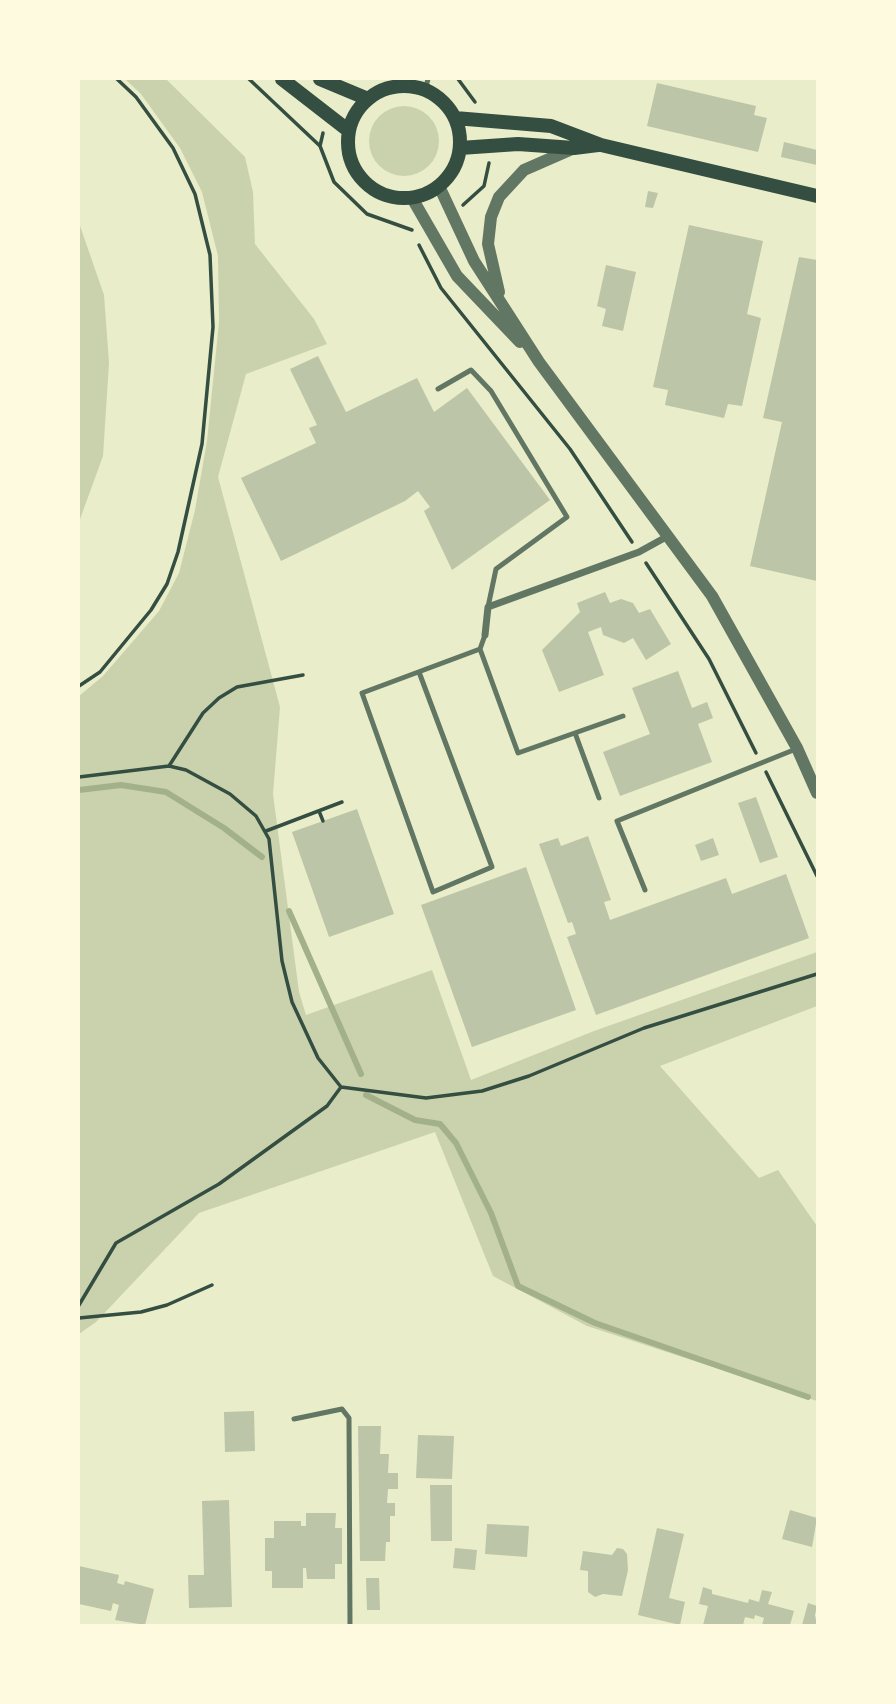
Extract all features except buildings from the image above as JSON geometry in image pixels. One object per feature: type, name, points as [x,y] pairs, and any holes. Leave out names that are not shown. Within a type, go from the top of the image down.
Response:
[{"type":"main road","points":[[282,79],[349,131]]},
{"type":"main road","points":[[320,79],[368,99]]},
{"type":"main road","points":[[427,84],[455,118],[460,148],[449,175],[439,186],[412,198],[394,197],[377,191],[363,181],[353,166],[348,149],[349,131],[355,114],[368,99],[395,86],[427,84]]},
{"type":"main road","points":[[455,118],[551,126],[601,145],[817,196]]},
{"type":"main road","points":[[460,148],[489,145],[574,148],[601,145]]},
{"type":"street","points":[[500,299],[488,244],[491,217],[499,197],[524,170],[574,148]]},
{"type":"street","points":[[439,186],[474,261],[539,362],[712,596],[797,748],[817,793]]},
{"type":"street","points":[[412,198],[457,276],[539,362]]},
{"type":"street","points":[[485,635],[488,607],[639,552],[669,536]]},
{"type":"lane","points":[[438,389],[471,370],[491,391],[567,517],[496,569],[488,607]]},
{"type":"lane","points":[[485,635],[480,649],[518,753],[623,716]]},
{"type":"lane","points":[[419,672],[492,867],[433,891],[362,693],[480,649]]},
{"type":"lane","points":[[575,733],[598,798]]},
{"type":"lane","points":[[645,890],[617,821],[797,748]]},
{"type":"lane","points":[[294,1419],[342,1409],[349,1418],[350,1625]]},
{"type":"path","points":[[79,686],[100,671],[151,610],[167,584],[178,552],[202,444],[213,327],[210,255],[195,194],[173,148],[136,97],[117,79]]},
{"type":"path","points":[[249,79],[320,146],[327,170],[334,182],[368,214],[413,230],[428,224]]},
{"type":"path","points":[[457,79],[469,91],[485,121]]},
{"type":"path","points":[[320,146],[328,115]]},
{"type":"path","points":[[452,213],[469,202],[484,186],[489,145]]},
{"type":"path","points":[[169,766],[203,713],[219,698],[237,687],[303,675]]},
{"type":"path","points":[[79,777],[169,766],[186,770],[230,794],[256,816],[265,831],[270,850],[282,961],[292,1002],[318,1058],[341,1087],[426,1098],[482,1091],[529,1076],[644,1028],[817,974]]},
{"type":"path","points":[[265,831],[342,802]]},
{"type":"path","points":[[319,811],[323,821]]},
{"type":"path","points":[[79,1306],[116,1243],[219,1184],[327,1106],[341,1087]]},
{"type":"path","points":[[79,1318],[141,1312],[167,1305],[212,1285]]},
{"type":"green space","points":[[125,79],[166,79],[245,157],[253,192],[255,244],[314,319],[327,344],[246,374],[218,477],[280,707],[273,794],[299,992],[306,1015],[432,970],[471,1080],[594,1031],[817,952],[817,1006],[660,1066],[759,1178],[778,1170],[817,1226],[817,1401],[587,1326],[493,1276],[435,1132],[199,1213],[96,1322],[79,1334],[79,696],[103,676],[159,611],[179,573],[195,510],[207,441],[219,322],[218,256],[202,192],[180,148],[141,94]]},
{"type":"green space","points":[[397,106],[411,106],[424,112],[433,121],[439,141],[437,154],[429,166],[411,176],[397,176],[384,170],[375,161],[369,148],[369,134],[375,121],[384,112]]},
{"type":"green space","points":[[79,223],[104,295],[109,363],[103,456],[79,522]]},
{"type":"waterway","points":[[79,790],[121,785],[166,792],[224,828],[262,857]]},
{"type":"waterway","points":[[289,911],[361,1074]]},
{"type":"waterway","points":[[366,1095],[415,1120],[440,1124],[456,1143],[491,1213],[518,1286],[595,1323],[808,1397]]}]
